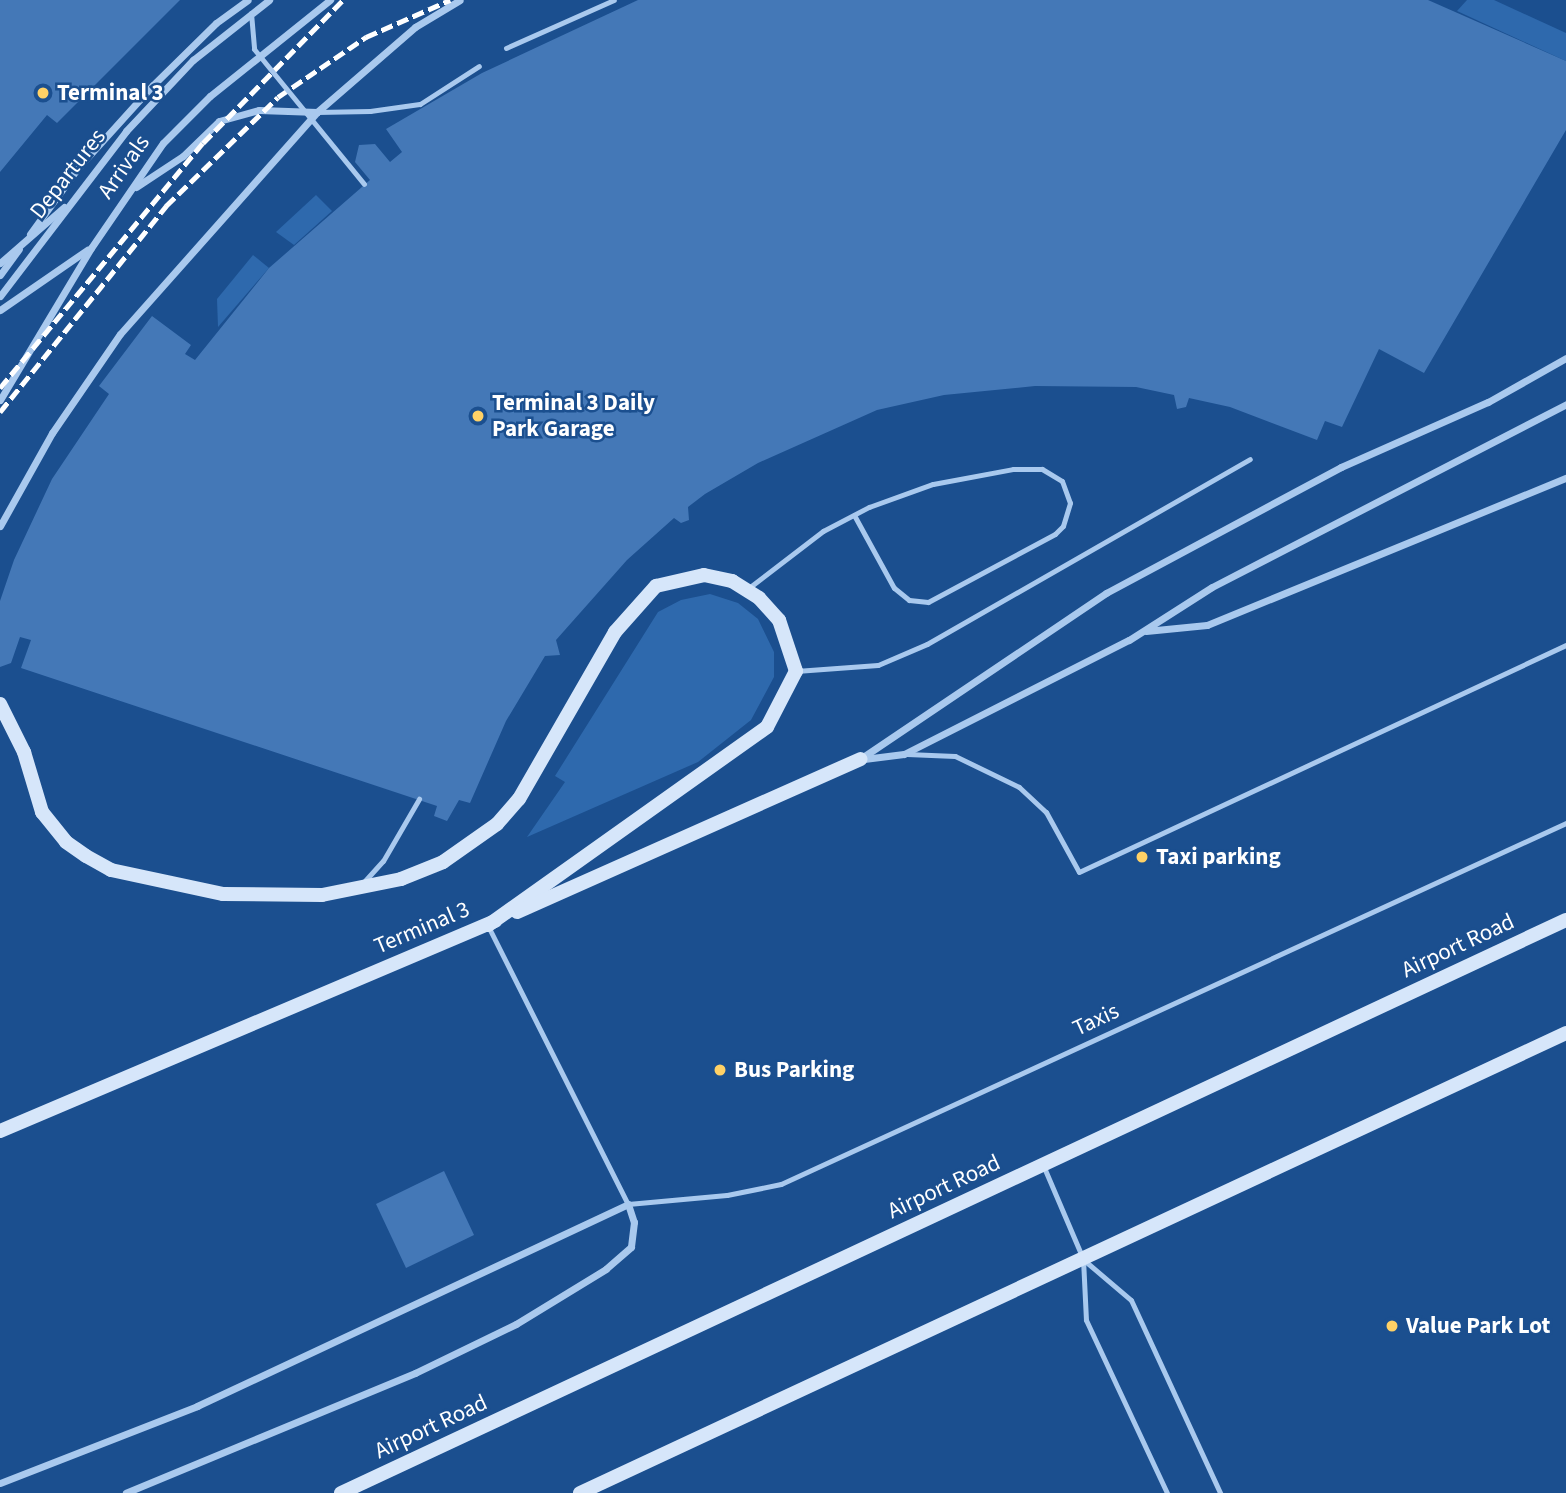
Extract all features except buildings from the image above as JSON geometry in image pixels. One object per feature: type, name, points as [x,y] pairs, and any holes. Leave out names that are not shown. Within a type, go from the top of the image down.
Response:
[{"type":"street","points":[[0,275],[77,169],[216,23],[248,0]]},
{"type":"street","name":"Departures","points":[[0,296],[64,207],[125,131],[193,61],[269,0]]},
{"type":"street","name":"Arrivals","points":[[0,400],[91,248],[163,143],[210,96],[330,0]]},
{"type":"street","points":[[0,526],[52,433],[120,334],[317,112],[415,27],[460,0]]},
{"type":"street","points":[[131,190],[183,156],[219,121],[259,110],[317,112]]},
{"type":"street","points":[[0,263],[64,207]]},
{"type":"street","points":[[0,310],[91,248]]},
{"type":"street","points":[[860,759],[1106,593],[1341,467],[1488,402],[1566,358]]},
{"type":"street","points":[[860,759],[904,754],[1146,631],[1212,587],[1566,404]]},
{"type":"street","points":[[1146,631],[1207,625],[1566,478]]},
{"type":"street","points":[[0,704],[51,827],[86,856],[111,870],[256,897],[322,895],[359,888],[443,862],[497,824],[519,799],[615,632],[656,586],[704,575],[746,590],[779,620],[796,671],[767,727],[488,925]]},
{"type":"street","name":"Terminal 3","points":[[2,1129],[488,925],[860,759]]},
{"type":"street","name":"Airport Road","points":[[341,1493],[1566,920]]},
{"type":"street","points":[[580,1493],[1566,1032]]},
{"type":"street","points":[[0,1483],[197,1406],[628,1204],[634,1222],[631,1247],[606,1269],[516,1324],[415,1373],[127,1493]]},
{"type":"lane","points":[[506,48],[614,0]]},
{"type":"lane","points":[[251,13],[254,49],[364,184]]},
{"type":"lane","points":[[317,112],[370,111],[420,104],[479,66]]},
{"type":"lane","points":[[796,671],[878,665],[927,645],[1250,459]]},
{"type":"lane","points":[[746,590],[813,538],[854,515],[933,484],[1029,468],[1053,474],[1070,503],[1063,526],[1055,534],[928,602],[909,600],[894,588],[854,515]]},
{"type":"lane","points":[[904,754],[955,756],[1019,786],[1046,811],[1079,872],[1566,645]]},
{"type":"lane","points":[[359,888],[383,861],[419,799]]},
{"type":"lane","name":"Taxis","points":[[628,1204],[727,1195],[781,1184],[1566,823]]},
{"type":"lane","points":[[488,925],[628,1204]]},
{"type":"lane","points":[[1043,1166],[1083,1259],[1086,1320],[1167,1493]]},
{"type":"lane","points":[[1083,1259],[1131,1300],[1220,1493]]},
{"type":"shaded area","points":[[1467,0],[1494,0],[1566,33],[1566,61],[1457,11]]},
{"type":"shaded area","points":[[316,195],[332,211],[294,245],[276,232]]},
{"type":"shaded area","points":[[253,255],[269,268],[218,327],[217,299]]},
{"type":"shaded area","points":[[710,594],[738,603],[758,619],[774,652],[774,677],[751,720],[698,762],[527,837],[565,782],[555,776],[658,612],[681,600]]},
{"type":"railway","points":[[0,388],[203,143],[343,0]]},
{"type":"railway","points":[[0,412],[166,206],[278,97],[366,37],[450,0]]},
{"type":"place","name":"Terminal 3","points":[[43,93]]},
{"type":"place","name":"Terminal 3 Daily Park Garage","points":[[478,416]]},
{"type":"place","name":"Taxi parking","points":[[1142,857]]},
{"type":"place","name":"Bus Parking","points":[[720,1070]]},
{"type":"place","name":"Value Park Lot","points":[[1392,1326]]}]
